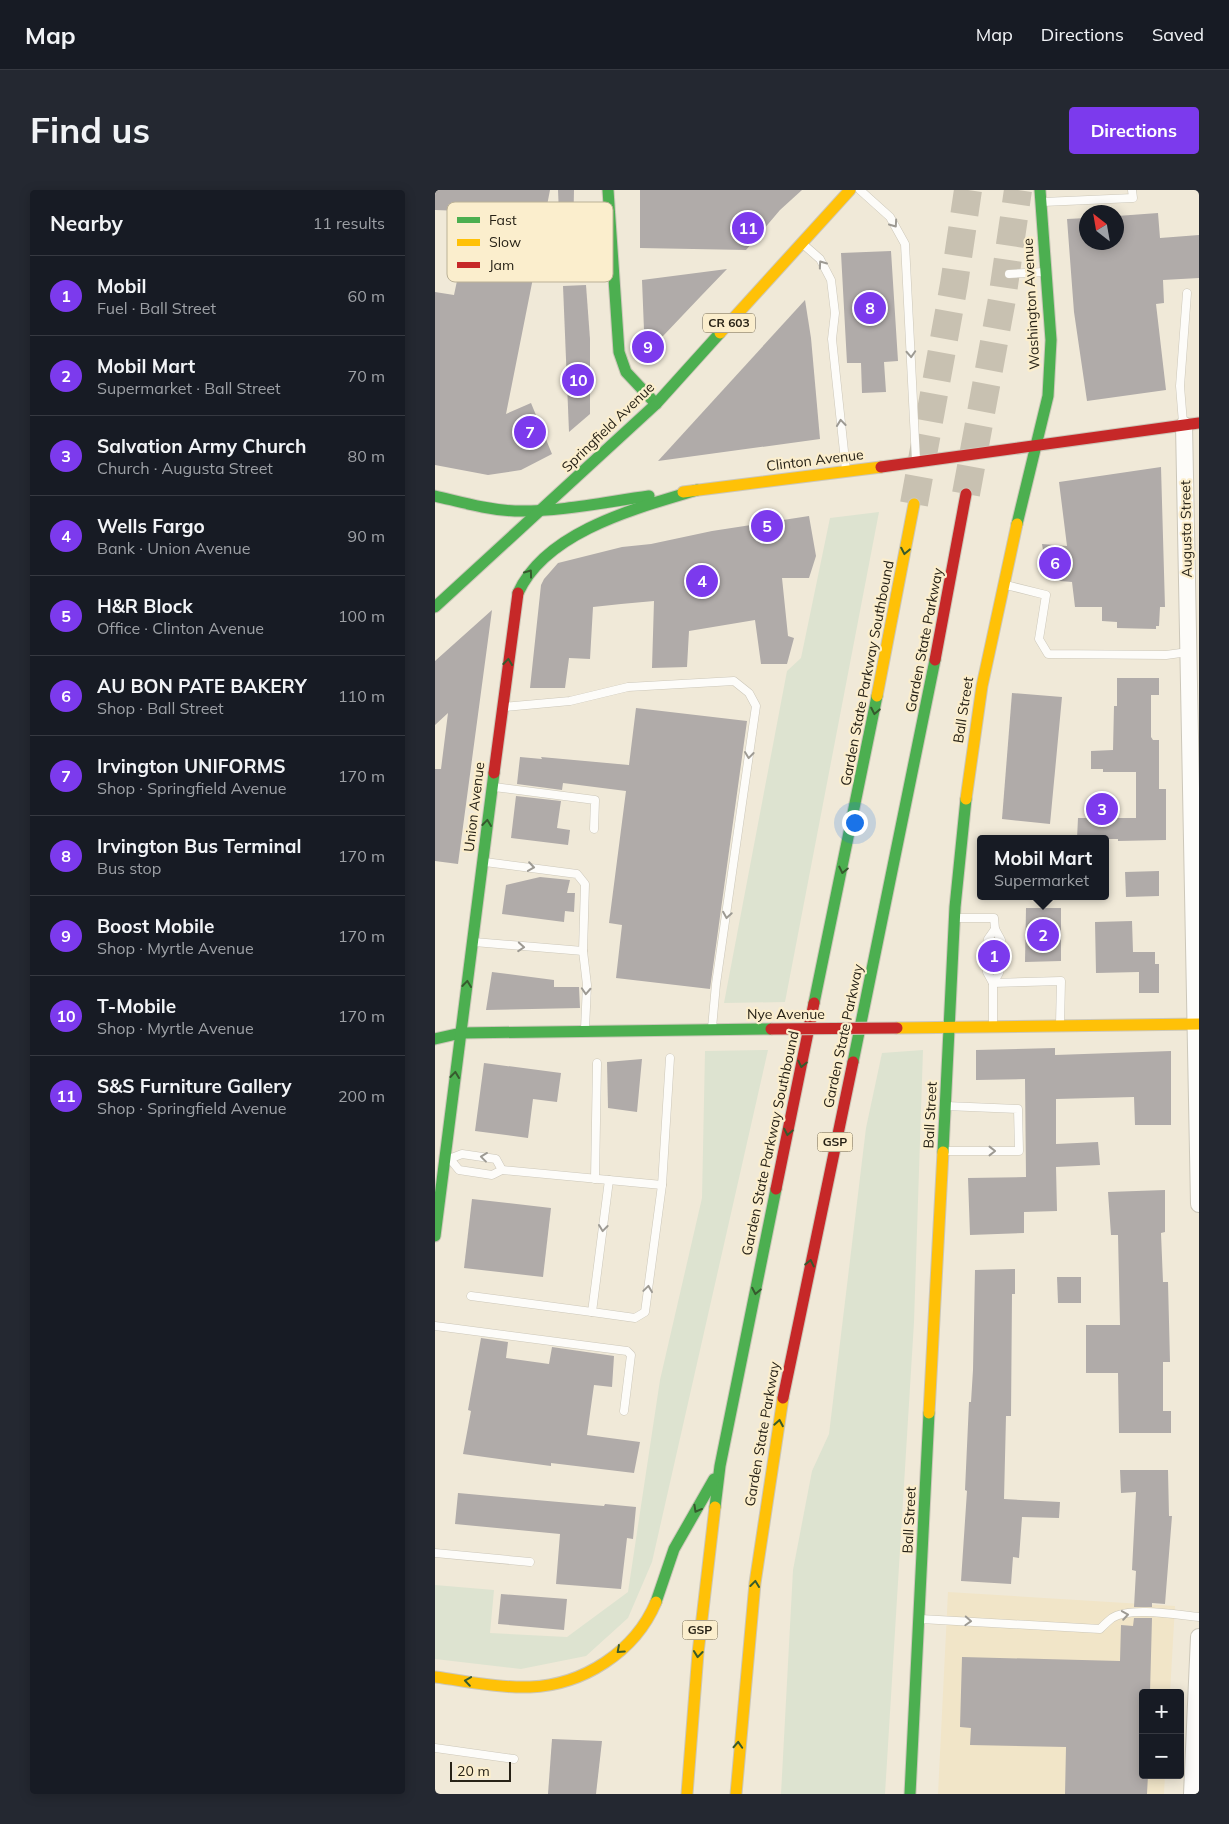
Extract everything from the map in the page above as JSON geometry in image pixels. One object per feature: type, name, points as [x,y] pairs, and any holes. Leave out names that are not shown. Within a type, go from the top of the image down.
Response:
[{"type":"main road","name":"Springfield Avenue","points":[[435,607],[543,510],[656,404],[850,190]]},
{"type":"main road","name":"Washington Avenue","points":[[1038,446],[1048,396],[1051,359],[1040,190]]},
{"type":"main road","points":[[613,280],[617,343],[621,362],[633,381],[656,404]]},
{"type":"main road","name":"Clinton Avenue","points":[[435,496],[502,510],[543,510],[916,463],[1191,424]]},
{"type":"main road","name":"Ball Street","points":[[910,1794],[954,918],[973,742],[983,677],[1003,584],[1038,446]]},
{"type":"main road","name":"Union Avenue","points":[[435,1236],[443,1159],[517,595],[528,573],[555,548],[593,529],[645,507],[697,490]]},
{"type":"main road","name":"Garden State Parkway","points":[[736,1794],[739,1736],[754,1589],[783,1397],[927,708],[966,494]]},
{"type":"main road","name":"Garden State Parkway Southbound","points":[[687,1794],[698,1653],[720,1466],[797,1084],[861,782],[914,504]]},
{"type":"main road","name":"Nye Avenue","points":[[435,1039],[461,1032],[1197,1024]]},
{"type":"main road","points":[[440,1105],[450,1117]]},
{"type":"main road","points":[[435,1677],[514,1686],[548,1685],[581,1676],[611,1658],[624,1648],[646,1621],[661,1588],[669,1559],[720,1466]]},
{"type":"street","name":"Augusta Street","points":[[1191,424],[1193,597],[1188,652],[1197,1024],[1199,1204]]},
{"type":"street","points":[[1192,1794],[1199,1637]]},
{"type":"lane","points":[[859,190],[890,217],[905,244],[916,463]]},
{"type":"lane","points":[[1096,190],[1096,200]]},
{"type":"lane","points":[[1041,202],[1133,198],[1132,190]]},
{"type":"lane","points":[[802,243],[820,260],[831,280],[835,313],[832,338],[846,472]]},
{"type":"lane","points":[[1009,274],[1046,272]]},
{"type":"lane","points":[[1187,293],[1180,386],[1191,424]]},
{"type":"lane","points":[[1003,584],[1046,596],[1039,639],[1048,654],[1166,655],[1188,652]]},
{"type":"lane","points":[[502,707],[570,701],[628,687],[734,681],[749,694],[755,706],[716,984],[712,1029]]},
{"type":"lane","points":[[492,787],[595,800],[593,829]]},
{"type":"lane","points":[[483,862],[577,874],[585,884],[583,951],[587,985],[585,1031]]},
{"type":"lane","points":[[954,918],[994,918],[995,929],[1001,940]]},
{"type":"lane","points":[[989,939],[995,929]]},
{"type":"lane","points":[[472,942],[583,951]]},
{"type":"lane","points":[[987,972],[993,983],[993,1026]]},
{"type":"lane","points":[[993,983],[999,973]]},
{"type":"lane","points":[[993,983],[1061,981],[1060,1026]]},
{"type":"lane","points":[[471,1296],[635,1318],[645,1312],[662,1185],[670,1058]]},
{"type":"lane","points":[[595,1179],[597,1063]]},
{"type":"lane","points":[[943,1151],[1019,1151],[1018,1109],[945,1106]]},
{"type":"lane","points":[[443,1159],[462,1154],[496,1159],[503,1170]]},
{"type":"lane","points":[[443,1159],[459,1170],[492,1175],[503,1170],[662,1185]]},
{"type":"lane","points":[[592,1312],[609,1180]]},
{"type":"lane","points":[[435,1326],[627,1351],[631,1355],[624,1410]]},
{"type":"lane","points":[[435,1553],[530,1562]]},
{"type":"lane","points":[[919,1619],[1100,1629],[1113,1618],[1122,1614],[1142,1613],[1199,1617]]},
{"type":"lane","points":[[435,1748],[514,1759]]},
{"type":"shaded area","points":[[948,1592],[1175,1606],[1170,1689],[1139,1689],[1139,1779],[1165,1779],[1164,1794],[938,1794]]},
{"type":"green space","points":[[879,512],[785,1002],[724,1003],[787,671],[801,658],[830,518]]},
{"type":"green space","points":[[768,1050],[652,1562],[628,1618],[586,1656],[521,1669],[435,1659],[435,1585],[494,1590],[490,1633],[567,1637],[628,1592],[660,1380],[702,1198],[705,1051]]},
{"type":"green space","points":[[923,1050],[914,1322],[885,1794],[781,1794],[793,1570],[812,1471],[829,1434],[866,1128],[882,1053]]},
{"type":"building","points":[[435,190],[550,190],[548,202],[447,202],[447,210],[435,210]]},
{"type":"building","points":[[558,190],[574,190],[574,202],[559,202]]},
{"type":"building","points":[[640,190],[802,190],[780,210],[746,250],[640,248]]},
{"type":"building","points":[[1158,213],[1160,238],[1199,235],[1199,278],[1163,280],[1164,303],[1156,304],[1166,390],[1087,401],[1074,312],[1067,219],[1079,218],[1079,250],[1124,250],[1124,215]]},
{"type":"building","points":[[891,251],[898,361],[884,362],[886,392],[862,393],[861,363],[847,363],[841,253]]},
{"type":"building","points":[[727,269],[701,296],[645,355],[642,280]]},
{"type":"building","points":[[457,282],[532,282],[506,414],[531,403],[552,454],[521,470],[488,475],[435,465],[435,292],[454,295]]},
{"type":"building","points":[[586,285],[590,339],[590,414],[569,432],[563,286]]},
{"type":"building","points":[[805,300],[811,338],[820,439],[658,461]]},
{"type":"building","points":[[1161,467],[1165,607],[1160,607],[1159,626],[1156,626],[1156,629],[1117,628],[1117,622],[1102,621],[1102,607],[1075,607],[1072,582],[1048,580],[1042,544],[1067,546],[1059,482]]},
{"type":"building","points":[[809,516],[816,556],[809,578],[782,578],[788,636],[794,638],[787,664],[761,664],[755,620],[689,631],[687,667],[652,668],[654,601],[621,604],[593,607],[590,659],[569,658],[565,688],[530,688],[541,585],[558,563],[622,547],[651,544],[712,531]]},
{"type":"building","points":[[492,610],[458,864],[435,861],[435,769],[441,769],[448,713],[435,725],[435,661]]},
{"type":"building","points":[[1117,678],[1159,678],[1159,695],[1151,695],[1151,737],[1153,740],[1159,740],[1159,789],[1166,789],[1166,840],[1118,841],[1118,839],[1109,839],[1109,835],[1077,835],[1078,818],[1136,818],[1136,772],[1103,772],[1103,769],[1091,769],[1091,751],[1113,750],[1114,706],[1117,706]]},
{"type":"building","points":[[1012,693],[1062,697],[1050,824],[1002,819]]},
{"type":"building","points":[[636,708],[747,721],[710,989],[616,978],[622,925],[609,923],[626,791],[563,783],[562,790],[517,784],[520,757],[542,759],[541,757],[629,765]]},
{"type":"building","points":[[516,796],[561,801],[557,828],[570,830],[568,845],[511,838]]},
{"type":"building","points":[[1159,871],[1159,896],[1126,897],[1125,872]]},
{"type":"building","points":[[540,877],[570,880],[567,893],[575,893],[574,912],[565,911],[564,922],[502,914],[506,885]]},
{"type":"building","points":[[1026,908],[1061,908],[1061,961],[1025,962]]},
{"type":"building","points":[[1132,921],[1133,952],[1155,952],[1155,964],[1159,964],[1159,993],[1139,993],[1139,972],[1096,973],[1095,922]]},
{"type":"building","points":[[492,972],[554,980],[554,987],[579,987],[580,1008],[486,1010]]},
{"type":"building","points":[[1055,1048],[1055,1055],[1171,1051],[1171,1125],[1135,1125],[1134,1097],[1056,1099],[1056,1144],[1098,1142],[1100,1165],[1056,1167],[1057,1211],[1024,1212],[1024,1233],[970,1235],[968,1178],[1026,1177],[1025,1079],[976,1080],[976,1050]]},
{"type":"building","points":[[642,1059],[637,1112],[608,1108],[607,1062]]},
{"type":"building","points":[[484,1063],[561,1073],[557,1102],[533,1099],[528,1138],[475,1131]]},
{"type":"building","points":[[1165,1190],[1165,1232],[1161,1233],[1163,1282],[1168,1282],[1170,1362],[1163,1362],[1163,1411],[1171,1411],[1171,1433],[1119,1433],[1118,1373],[1086,1373],[1086,1325],[1120,1325],[1118,1235],[1111,1235],[1108,1192]]},
{"type":"building","points":[[472,1199],[551,1208],[543,1277],[464,1268]]},
{"type":"building","points":[[1015,1269],[1015,1294],[1012,1294],[1011,1416],[1006,1416],[1004,1499],[1060,1502],[1059,1518],[1022,1517],[1019,1558],[1013,1557],[1011,1584],[961,1581],[967,1491],[965,1490],[969,1402],[971,1402],[973,1370],[975,1270]]},
{"type":"building","points":[[1057,1277],[1081,1277],[1081,1303],[1058,1303]]},
{"type":"building","points":[[481,1338],[508,1342],[506,1358],[549,1364],[552,1347],[614,1356],[612,1387],[594,1385],[587,1435],[640,1442],[634,1473],[551,1463],[551,1466],[463,1454],[471,1411],[468,1410]]},
{"type":"building","points":[[1120,1470],[1168,1470],[1169,1516],[1172,1516],[1165,1604],[1152,1603],[1152,1607],[1134,1607],[1136,1571],[1132,1570],[1136,1492],[1121,1493]]},
{"type":"building","points":[[458,1493],[604,1506],[605,1504],[636,1507],[633,1539],[627,1538],[621,1589],[556,1584],[560,1534],[455,1524]]},
{"type":"building","points":[[501,1594],[567,1599],[564,1630],[498,1624]]},
{"type":"building","points":[[1134,1618],[1152,1618],[1150,1689],[1139,1689],[1139,1779],[1148,1779],[1147,1794],[1065,1794],[1066,1747],[970,1745],[971,1728],[960,1727],[962,1657],[1120,1661],[1121,1625],[1133,1626]]},
{"type":"building","points":[[552,1739],[602,1741],[596,1794],[548,1794]]},
{"type":"tunnel","points":[[914,504],[954,284],[968,190]]},
{"type":"tunnel","points":[[966,494],[1002,299],[1018,190]]},
{"type":"traffic: fast","points":[[608,190],[609,202]]},
{"type":"traffic: fast","points":[[1017,524],[1048,396],[1051,340],[1040,190]]},
{"type":"traffic: fast","points":[[613,264],[619,352],[626,372],[656,404]]},
{"type":"traffic: fast","points":[[435,607],[656,404],[720,333]]},
{"type":"traffic: fast","points":[[518,593],[531,572],[549,553],[571,538],[621,514],[697,490]]},
{"type":"traffic: fast","points":[[435,496],[485,507],[515,511],[566,508],[649,496]]},
{"type":"traffic: fast","points":[[853,1062],[935,660]]},
{"type":"traffic: fast","points":[[814,1003],[877,696]]},
{"type":"traffic: fast","points":[[435,1236],[494,773]]},
{"type":"traffic: fast","points":[[943,1152],[955,907],[966,799]]},
{"type":"traffic: fast","points":[[435,1039],[461,1033],[771,1029]]},
{"type":"traffic: fast","points":[[715,1507],[720,1466],[776,1189]]},
{"type":"traffic: fast","points":[[910,1794],[929,1413]]},
{"type":"traffic: fast","points":[[656,1602],[674,1549],[714,1479]]},
{"type":"traffic: slow","points":[[720,333],[850,190]]},
{"type":"traffic: slow","points":[[683,492],[881,467]]},
{"type":"traffic: slow","points":[[877,696],[914,504]]},
{"type":"traffic: slow","points":[[966,799],[982,686],[1017,524]]},
{"type":"traffic: slow","points":[[897,1028],[1199,1024]]},
{"type":"traffic: slow","points":[[929,1413],[943,1152]]},
{"type":"traffic: slow","points":[[736,1794],[755,1583],[783,1398]]},
{"type":"traffic: slow","points":[[687,1794],[698,1653],[715,1507]]},
{"type":"traffic: slow","points":[[435,1677],[518,1687],[550,1685],[569,1680],[588,1672],[621,1650],[647,1620],[656,1602]]},
{"type":"traffic: jam","points":[[881,467],[1199,423]]},
{"type":"traffic: jam","points":[[935,660],[966,494]]},
{"type":"traffic: jam","points":[[494,773],[518,593]]},
{"type":"traffic: jam","points":[[776,1189],[814,1003]]},
{"type":"traffic: jam","points":[[771,1029],[897,1028]]},
{"type":"traffic: jam","points":[[783,1398],[853,1062]]},
{"type":"place","name":"S&S Furniture Gallery","points":[[748,228]]},
{"type":"place","name":"Irvington Bus Terminal","points":[[870,308]]},
{"type":"place","name":"Boost Mobile","points":[[648,347]]},
{"type":"place","name":"T-Mobile","points":[[578,380]]},
{"type":"place","name":"Irvington UNIFORMS","points":[[530,432]]},
{"type":"place","name":"H&R Block","points":[[767,526]]},
{"type":"place","name":"AU BON PATE BAKERY","points":[[1055,563]]},
{"type":"place","name":"Wells Fargo","points":[[702,581]]},
{"type":"place","name":"Salvation Army Church","points":[[1102,809]]},
{"type":"place","name":"Mobil Mart","points":[[1043,935]]},
{"type":"place","name":"Mobil","points":[[994,956]]}]
